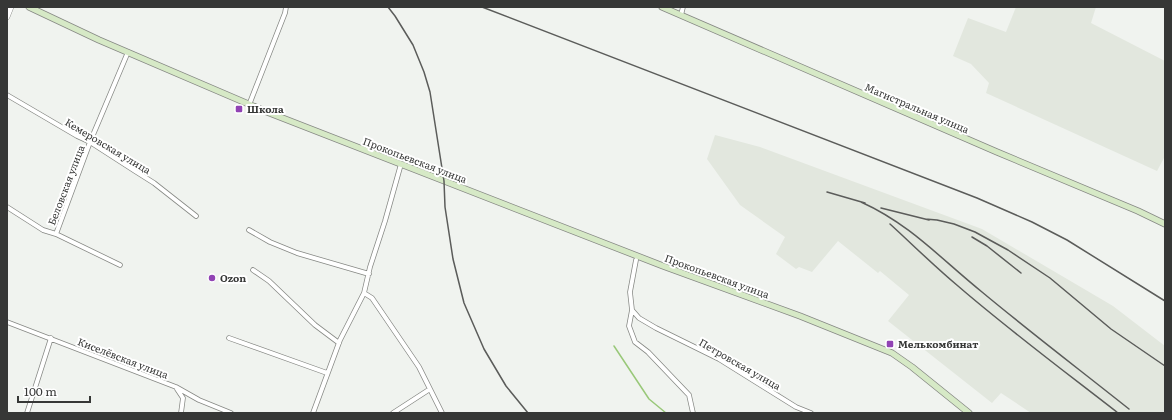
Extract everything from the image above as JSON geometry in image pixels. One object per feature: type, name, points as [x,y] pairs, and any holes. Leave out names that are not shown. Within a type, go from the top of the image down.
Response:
[{"type":"main road","name":"Прокопьевская улица","points":[[29,7],[249,105],[663,266],[800,316],[892,353],[912,366],[969,413]]},
{"type":"main road","name":"Магистральная улица","points":[[662,7],[990,149],[1138,211],[1165,224]]},
{"type":"street","points":[[7,17],[11,7]]},
{"type":"street","points":[[249,105],[286,7]]},
{"type":"street","points":[[681,15],[682,7]]},
{"type":"street","name":"Беловская улица","points":[[56,234],[90,142],[128,52]]},
{"type":"street","name":"Кемеровская улица","points":[[7,95],[90,142],[154,183],[196,216]]},
{"type":"street","points":[[313,413],[339,343],[364,293],[401,164]]},
{"type":"street","points":[[7,207],[43,230],[56,234],[120,265]]},
{"type":"street","points":[[249,230],[270,242],[296,253],[369,274]]},
{"type":"street","points":[[636,260],[630,292],[632,310],[629,326],[636,342],[648,352],[689,394],[693,413]]},
{"type":"street","points":[[253,270],[269,281],[315,326],[339,343]]},
{"type":"street","points":[[364,293],[372,298],[419,367],[442,413]]},
{"type":"street","name":"Петровская улица","points":[[632,310],[639,318],[656,328],[719,359],[796,407],[811,413]]},
{"type":"street","name":"Киселёвская улица","points":[[7,322],[176,387],[199,400],[231,413]]},
{"type":"street","points":[[27,413],[51,338]]},
{"type":"street","points":[[229,338],[327,373]]},
{"type":"street","points":[[176,387],[183,398],[181,413]]},
{"type":"street","points":[[393,413],[430,389]]},
{"type":"shaded area","points":[[1016,7],[1096,7],[1091,23],[1165,61],[1165,156],[1157,171],[986,93],[989,83],[971,64],[953,56],[968,18],[1006,32]]},
{"type":"shaded area","points":[[715,135],[760,147],[982,229],[1113,306],[1165,346],[1165,413],[1031,413],[1001,393],[992,403],[888,321],[909,295],[880,271],[878,273],[838,241],[812,272],[799,267],[796,269],[776,254],[785,237],[740,205],[707,159]]},
{"type":"waterway","points":[[614,346],[649,399],[666,413]]},
{"type":"railway","points":[[388,7],[413,45],[430,92],[444,181],[445,207],[453,259],[464,303],[484,349],[506,386],[528,413]]},
{"type":"railway","points":[[482,7],[977,198],[1032,222],[1067,240],[1165,301]]},
{"type":"railway","points":[[827,192],[865,203]]},
{"type":"railway","points":[[861,202],[879,211],[910,231],[1000,307],[1129,409]]},
{"type":"railway","points":[[881,208],[929,220]]},
{"type":"railway","points":[[925,219],[954,224],[975,232],[1008,250],[1050,278],[1111,329],[1165,366]]},
{"type":"railway","points":[[890,224],[940,271],[977,302],[1118,413]]},
{"type":"railway","points":[[972,237],[987,246],[1021,273]]},
{"type":"place","name":"Школа","points":[[239,109]]},
{"type":"place","name":"Ozon","points":[[212,278]]},
{"type":"place","name":"Мелькомбинат","points":[[890,344]]}]
